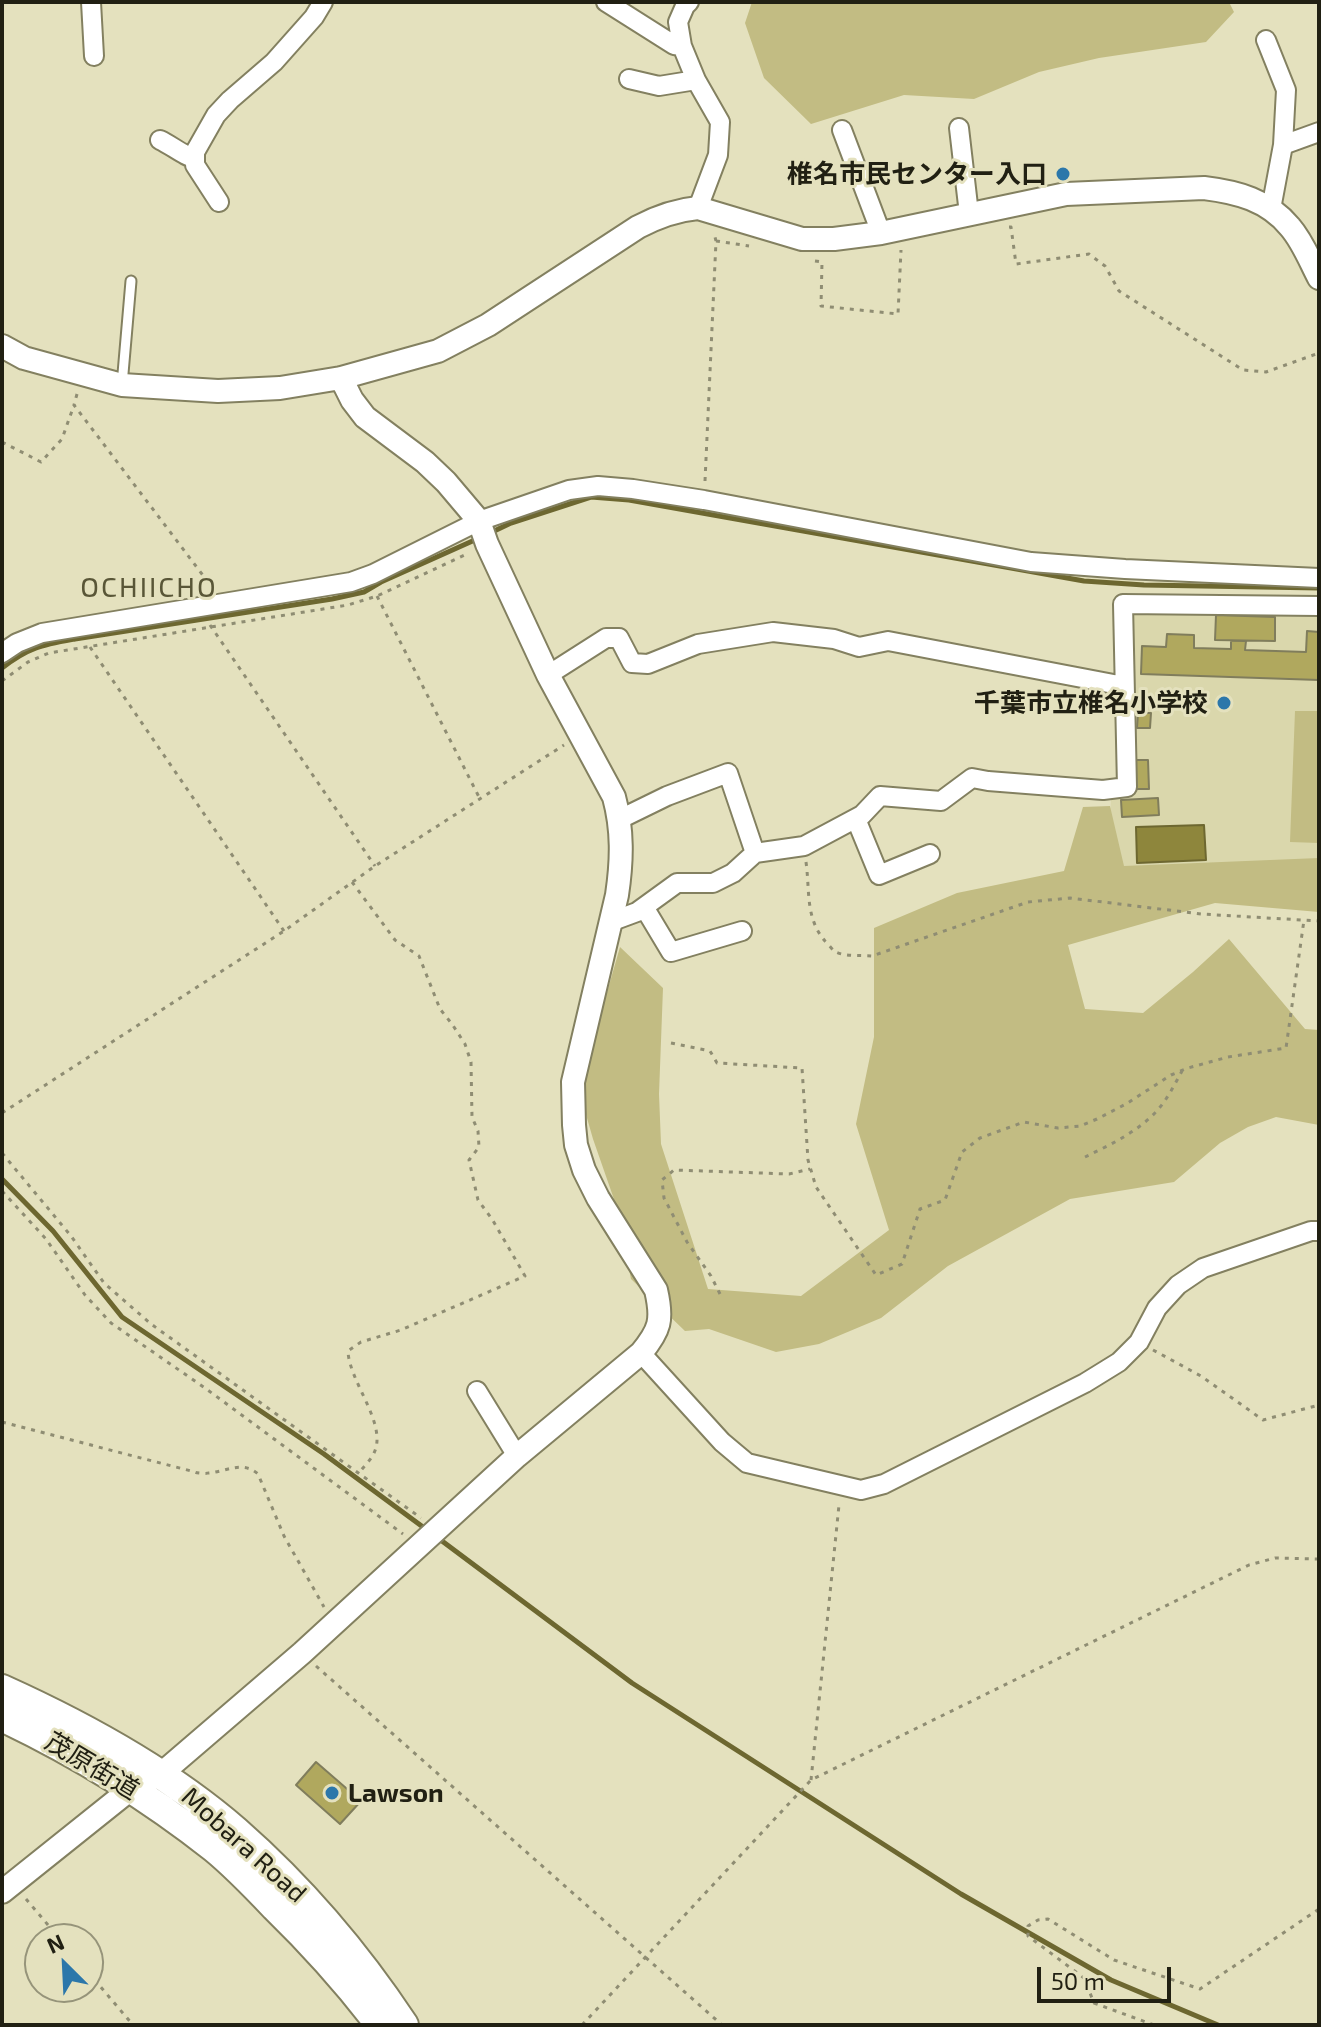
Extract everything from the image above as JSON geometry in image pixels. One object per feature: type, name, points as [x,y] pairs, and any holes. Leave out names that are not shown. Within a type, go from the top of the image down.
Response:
[{"type":"main road","name":"Mobara Road","points":[[2,1689],[161,1774],[235,1831],[313,1907],[355,1957],[404,2025]]},
{"type":"main road","name":"茂原街道","points":[[2,1717],[52,1740],[132,1788],[215,1849],[333,1967],[380,2025]]},
{"type":"street","points":[[91,2],[94,56]]},
{"type":"street","points":[[219,202],[195,165],[195,152],[216,115],[274,62],[314,17],[323,2]]},
{"type":"street","points":[[606,2],[674,45],[682,46]]},
{"type":"street","points":[[689,2],[678,22],[682,46],[696,80],[720,122],[718,155],[698,208]]},
{"type":"street","points":[[1266,40],[1286,90],[1283,145],[1271,209]]},
{"type":"street","points":[[629,79],[659,86],[696,80]]},
{"type":"street","points":[[959,128],[969,214]]},
{"type":"street","points":[[842,130],[888,232]]},
{"type":"street","points":[[1283,145],[1319,132]]},
{"type":"street","points":[[160,140],[173,145],[189,158],[195,158]]},
{"type":"street","points":[[2,346],[24,358],[122,385],[218,391],[280,388],[341,378],[438,351],[488,325],[638,227],[657,217],[698,208],[802,239],[834,239],[888,232],[1066,194],[1204,188],[1251,197],[1271,209],[1290,227],[1319,277]]},
{"type":"street","points":[[7,1888],[132,1788],[161,1774],[302,1653],[517,1456],[641,1353],[660,1322],[656,1290],[598,1198],[584,1170],[576,1145],[572,1106],[573,1082],[617,895],[621,865],[620,819],[610,788],[548,675],[479,521],[425,462],[365,417],[341,378]]},
{"type":"street","points":[[2,653],[42,633],[351,582],[479,521],[569,490],[598,486],[704,500],[1031,562],[1319,578]]},
{"type":"street","points":[[610,922],[637,912],[677,883],[713,883],[733,873],[755,853],[804,846],[856,819],[880,796],[941,801],[972,778],[1103,790],[1127,787],[1123,604],[1319,606]]},
{"type":"street","points":[[548,675],[606,638],[619,638],[632,663],[648,664],[698,644],[773,632],[834,639],[859,647],[888,641],[1124,686]]},
{"type":"street","points":[[620,819],[667,796],[728,773],[755,853]]},
{"type":"street","points":[[856,819],[879,875],[930,854]]},
{"type":"street","points":[[644,907],[671,952],[742,931]]},
{"type":"street","points":[[641,1353],[722,1442],[747,1463],[861,1490],[884,1484],[1085,1383],[1119,1362],[1139,1342],[1157,1308],[1178,1285],[1203,1268],[1311,1231],[1319,1231]]},
{"type":"street","points":[[477,1391],[517,1456]]},
{"type":"lane","points":[[122,385],[131,281]]},
{"type":"path","points":[[698,208],[709,216],[716,241],[704,500]]},
{"type":"path","points":[[1011,227],[1016,264],[1089,254],[1105,266],[1119,291],[1243,370],[1266,372],[1319,353]]},
{"type":"path","points":[[807,259],[822,262],[821,306],[898,314],[901,249],[888,232]]},
{"type":"path","points":[[716,241],[748,245]]},
{"type":"path","points":[[2,442],[41,462],[62,439],[82,375]]},
{"type":"path","points":[[74,405],[208,582],[212,605],[210,627],[375,866]]},
{"type":"path","points":[[377,596],[480,799]]},
{"type":"path","points":[[89,646],[284,931]]},
{"type":"path","points":[[2,1113],[284,931],[375,866],[580,735]]},
{"type":"path","points":[[804,846],[811,919],[817,932],[833,951],[849,955],[872,956],[1028,902],[1070,898],[1201,914],[1319,921]]},
{"type":"path","points":[[352,882],[395,940],[419,956],[440,1009],[465,1044],[471,1062],[472,1117],[478,1131],[479,1147],[469,1160],[478,1200],[525,1276],[401,1330],[361,1342],[348,1351],[349,1362],[378,1435],[375,1453],[359,1473]]},
{"type":"path","points":[[671,1043],[710,1051],[717,1063],[802,1068],[808,1160],[816,1187],[876,1275],[902,1264],[920,1209],[945,1200],[962,1152],[980,1138],[1024,1122],[1058,1128],[1080,1126],[1116,1109],[1171,1075],[1228,1057],[1286,1048],[1304,920]]},
{"type":"path","points":[[1085,1157],[1144,1123],[1165,1101],[1182,1071]]},
{"type":"path","points":[[2,1153],[71,1236],[104,1283],[151,1324],[438,1529]]},
{"type":"path","points":[[720,1294],[664,1198],[662,1180],[674,1170],[789,1174],[810,1169]]},
{"type":"path","points":[[2,1191],[46,1239],[85,1295],[111,1323],[205,1388],[419,1546]]},
{"type":"path","points":[[1139,1342],[1201,1376],[1263,1420],[1319,1405]]},
{"type":"path","points":[[2,1422],[195,1472],[208,1474],[240,1466],[252,1468],[258,1474],[284,1536],[333,1625]]},
{"type":"path","points":[[811,1780],[841,1486]]},
{"type":"path","points":[[582,2025],[811,1780],[1249,1565],[1275,1558],[1319,1559]]},
{"type":"path","points":[[302,1653],[722,2025]]},
{"type":"path","points":[[7,1888],[43,1923]]},
{"type":"path","points":[[1154,2025],[1094,2003],[1084,1978],[1028,1936],[1028,1926],[1048,1919],[1114,1960],[1200,1989],[1319,1909]]},
{"type":"path","points":[[104,1991],[133,2025]]},
{"type":"shaded area","points":[[752,2],[1229,2],[1234,12],[1206,42],[1099,58],[1039,72],[974,99],[904,95],[811,124],[764,78],[745,23]]},
{"type":"shaded area","name":"千葉市立椎名小学校","points":[[1319,612],[1319,901],[1108,885],[1111,795],[1130,794],[1127,613]]},
{"type":"shaded area","points":[[1295,711],[1319,711],[1319,843],[1290,842]]},
{"type":"shaded area","points":[[1110,806],[1124,866],[1319,858],[1319,912],[1215,903],[1068,945],[1085,1009],[1143,1013],[1229,939],[1305,1029],[1319,1030],[1319,1125],[1276,1117],[1248,1127],[1220,1143],[1174,1182],[1070,1199],[948,1266],[881,1318],[819,1344],[776,1352],[709,1329],[685,1331],[631,1279],[616,1205],[579,1090],[620,947],[663,988],[659,1094],[661,1144],[708,1289],[801,1296],[889,1230],[856,1124],[874,1037],[874,928],[957,893],[1064,871],[1083,807]]},
{"type":"shaded area","points":[[1204,825],[1206,860],[1137,863],[1136,827]]},
{"type":"building","points":[[1216,615],[1275,617],[1275,641],[1215,640]]},
{"type":"building","points":[[1307,631],[1319,632],[1319,680],[1141,674],[1142,646],[1166,647],[1167,634],[1194,635],[1194,648],[1231,649],[1231,641],[1246,641],[1245,650],[1306,652]]},
{"type":"building","points":[[1138,713],[1151,713],[1150,728],[1137,728]]},
{"type":"building","points":[[1132,760],[1148,760],[1149,789],[1132,789]]},
{"type":"building","points":[[1158,798],[1159,815],[1122,817],[1121,800]]},
{"type":"building","points":[[316,1762],[361,1801],[340,1824],[296,1785]]},
{"type":"waterway","points":[[490,533],[591,497],[629,500],[1084,581],[1319,588]]},
{"type":"waterway","points":[[2,668],[28,651],[53,643],[364,592],[477,539]]},
{"type":"waterway","points":[[2,1179],[53,1231],[122,1317],[324,1454],[427,1530]]},
{"type":"waterway","points":[[438,1538],[632,1683],[961,1894],[1111,1980],[1218,2025]]},
{"type":"place","name":"椎名市民センター入口","points":[[1063,174]]},
{"type":"place","name":"千葉市立椎名小学校","points":[[1224,703]]},
{"type":"place","name":"Lawson","points":[[332,1793]]},
{"type":"district","name":"OCHIICHO","points":[[149,588]]}]
